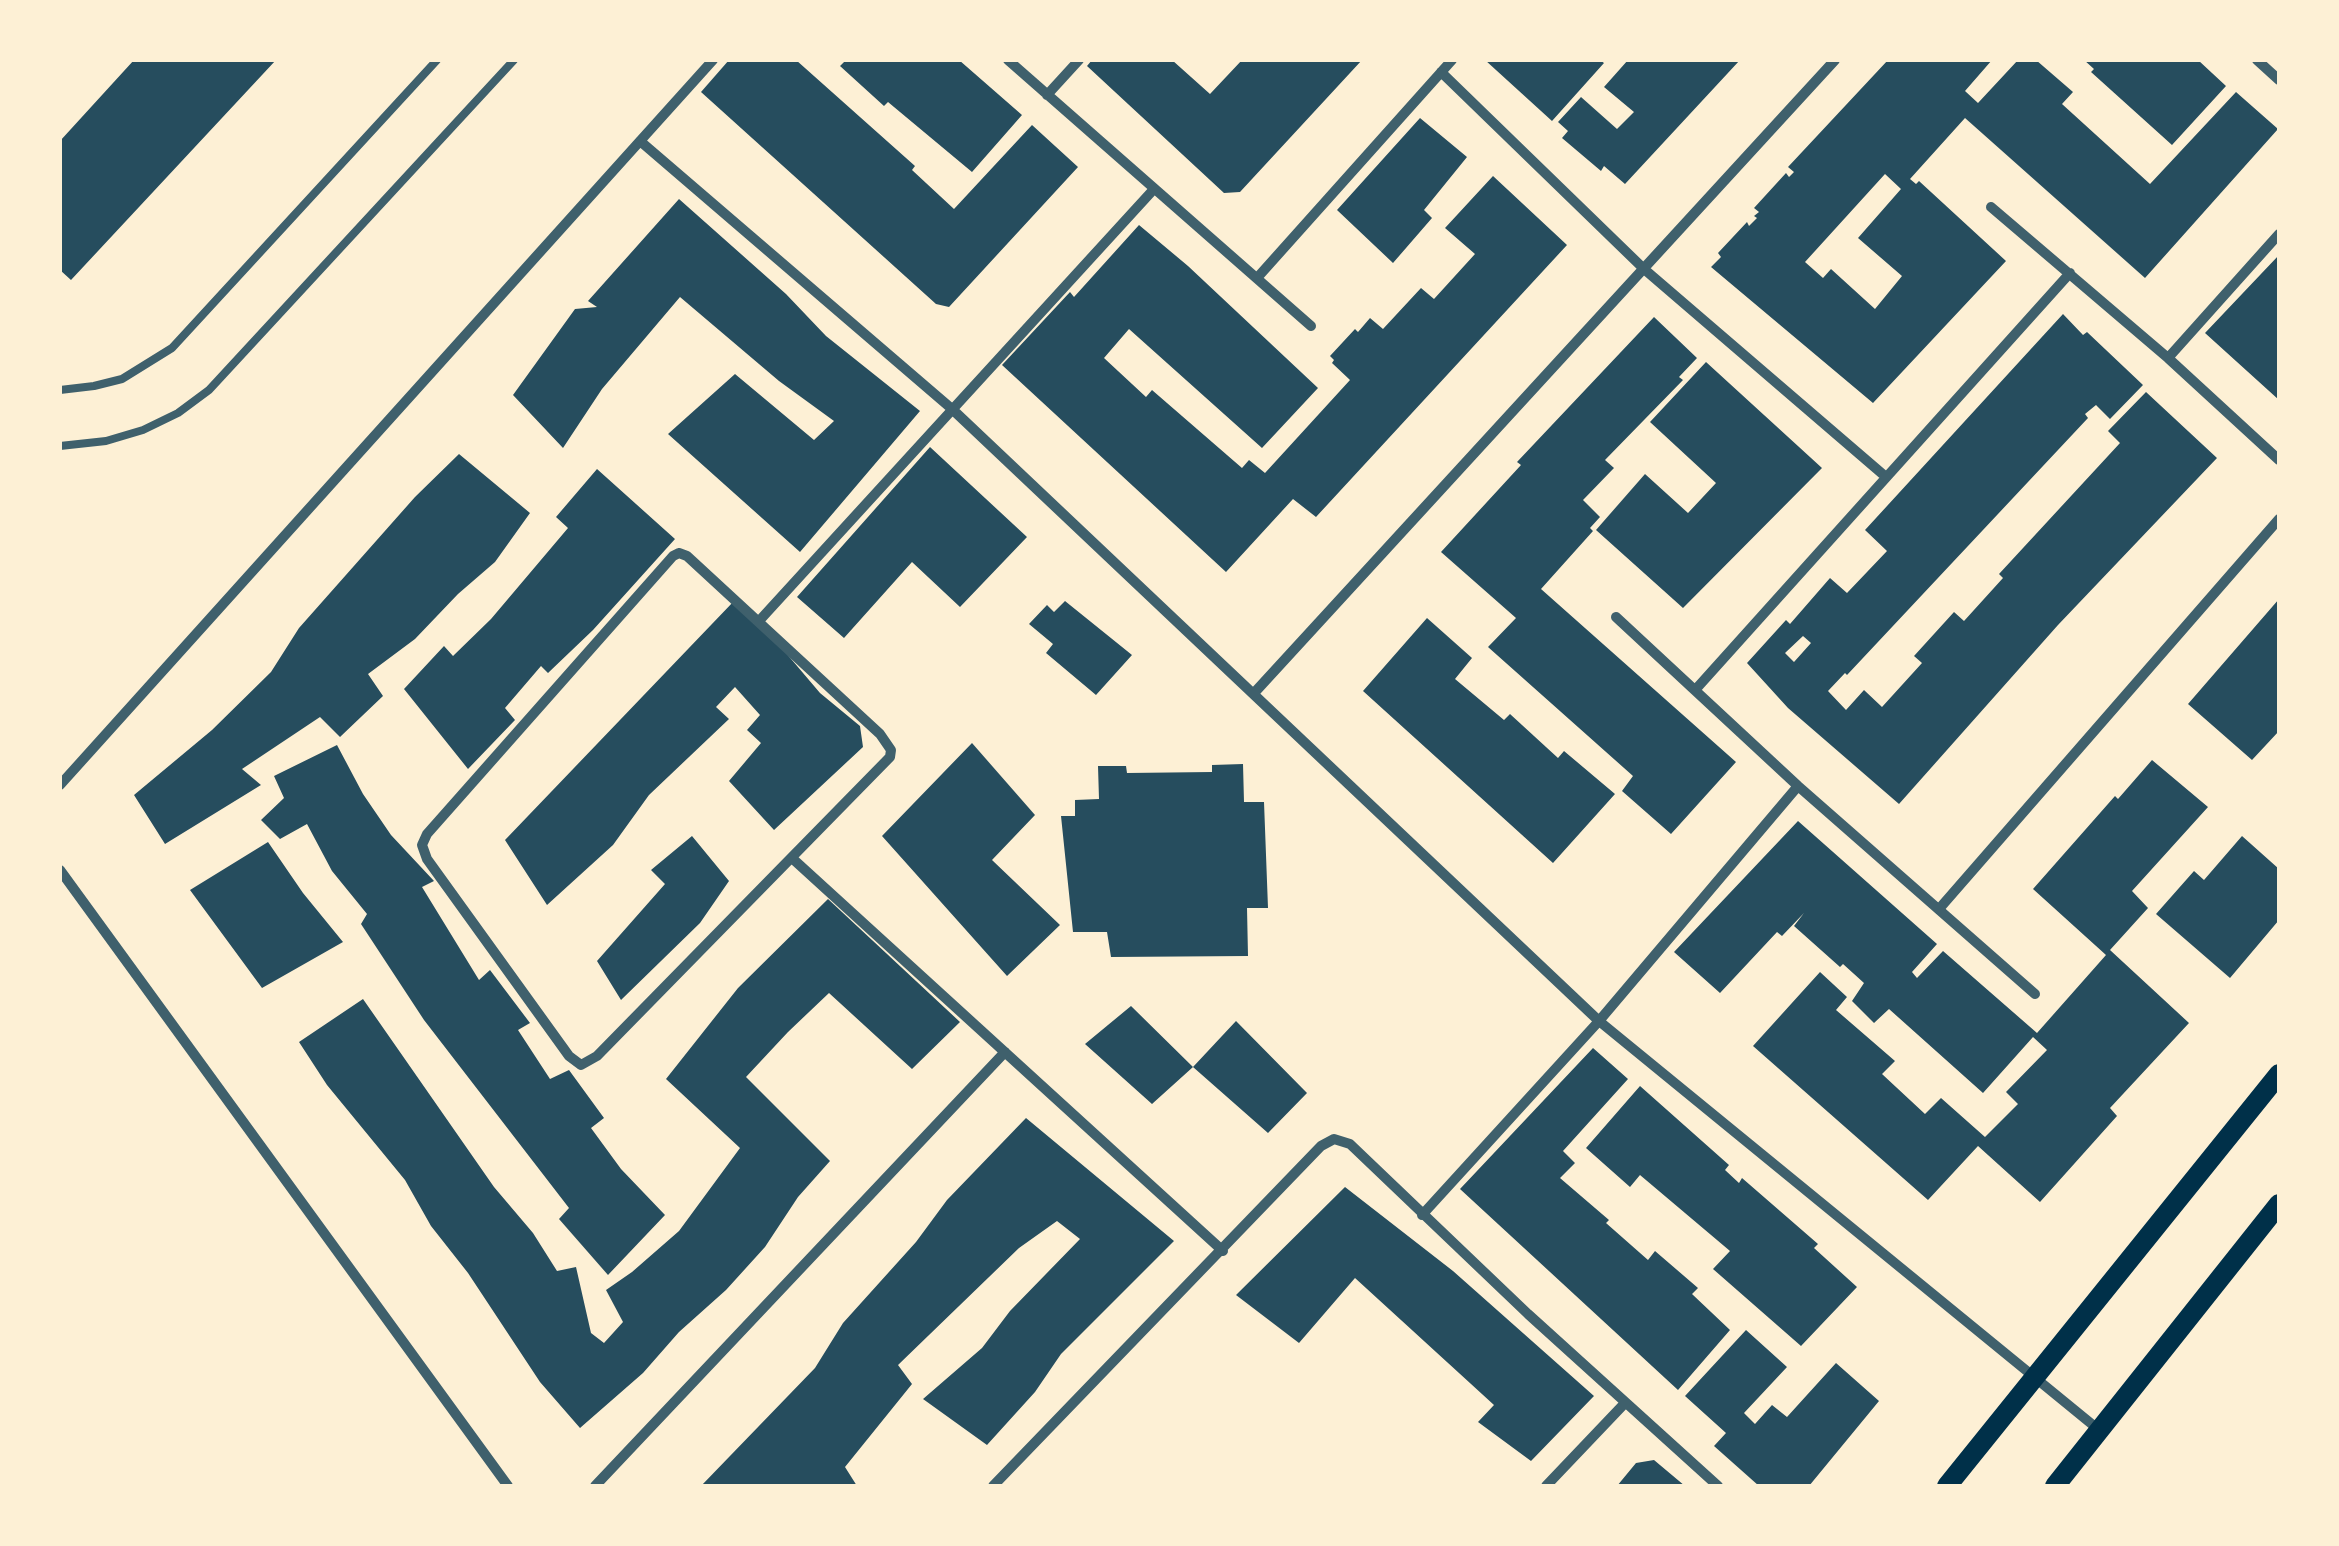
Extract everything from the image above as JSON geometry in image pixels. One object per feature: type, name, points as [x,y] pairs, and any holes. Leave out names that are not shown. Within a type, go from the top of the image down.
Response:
[{"type":"main road","points":[[1946,1486],[2279,1074]]},
{"type":"main road","points":[[2055,1486],[2279,1204]]},
{"type":"street","points":[[60,785],[712,60]]},
{"type":"street","points":[[1008,60],[1311,326]]},
{"type":"street","points":[[1047,95],[1079,60]]},
{"type":"street","points":[[1257,278],[1452,60]]},
{"type":"street","points":[[1255,692],[1835,60]]},
{"type":"street","points":[[2256,60],[2279,80]]},
{"type":"street","points":[[1440,72],[1644,269],[1886,477]]},
{"type":"street","points":[[640,141],[952,409],[1599,1021],[2099,1430]]},
{"type":"street","points":[[759,621],[1154,189]]},
{"type":"street","points":[[1991,207],[2168,358],[2279,460]]},
{"type":"street","points":[[2168,358],[2279,234]]},
{"type":"street","points":[[1696,688],[2070,272]]},
{"type":"street","points":[[1940,909],[2279,519]]},
{"type":"street","points":[[673,556],[687,556],[759,621],[880,734],[891,750],[885,765],[597,1056],[581,1065],[558,1041],[427,859],[422,846],[440,820],[673,556]]},
{"type":"street","points":[[1616,616],[1798,786],[2035,994]]},
{"type":"street","points":[[1422,1215],[1599,1021],[1798,786]]},
{"type":"street","points":[[793,858],[1223,1251]]},
{"type":"street","points":[[60,870],[508,1486]]},
{"type":"street","points":[[595,1486],[1005,1052]]},
{"type":"street","points":[[994,1486],[1321,1146],[1334,1139],[1350,1144],[1624,1403],[1718,1486]]},
{"type":"street","points":[[1546,1486],[1624,1403]]},
{"type":"lane","points":[[60,390],[122,378],[172,348],[438,60]]},
{"type":"lane","points":[[60,446],[106,441],[143,430],[178,413],[209,390],[514,60]]},
{"type":"building","points":[[134,60],[276,60],[71,280],[60,270],[60,141]]},
{"type":"building","points":[[729,60],[796,60],[915,166],[912,170],[954,209],[1032,125],[1078,167],[949,307],[936,304],[701,92]]},
{"type":"building","points":[[846,60],[959,60],[1022,115],[972,172],[888,102],[884,106],[840,66]]},
{"type":"building","points":[[1092,60],[1172,60],[1210,94],[1242,60],[1362,60],[1240,192],[1224,193],[1087,66]]},
{"type":"building","points":[[1485,60],[1600,60],[1604,63],[1552,121]]},
{"type":"building","points":[[1628,60],[1740,60],[1625,184],[1604,166],[1601,171],[1562,138],[1568,131],[1558,122],[1581,97],[1617,129],[1634,112],[1604,87]]},
{"type":"building","points":[[1888,60],[1992,60],[1965,91],[1978,103],[2018,60],[2036,60],[2073,92],[2062,104],[2150,184],[2236,92],[2278,129],[2145,278],[1965,118],[1910,179],[1916,184],[1919,181],[2006,261],[1873,403],[1711,267],[1721,257],[1718,253],[1747,222],[1749,226],[1757,218],[1754,216],[1759,212],[1754,208],[1786,173],[1789,177],[1794,172],[1788,167]],"holes":[[[1885,174],[1901,189],[1858,238],[1902,276],[1875,309],[1831,269],[1823,278],[1805,262]]]},
{"type":"building","points":[[2084,60],[2198,60],[2226,86],[2172,145],[2091,72],[2094,69]]},
{"type":"building","points":[[1420,118],[1467,157],[1424,210],[1432,218],[1393,263],[1337,210]]},
{"type":"building","points":[[1493,176],[1567,245],[1316,517],[1293,499],[1226,572],[1002,365],[1070,292],[1074,297],[1139,225],[1318,388],[1262,448],[1129,329],[1104,358],[1146,397],[1152,390],[1242,468],[1249,460],[1265,473],[1350,380],[1330,356],[1355,329],[1358,332],[1370,318],[1383,329],[1421,288],[1434,299],[1475,254],[1445,228]]},
{"type":"building","points":[[679,199],[786,294],[826,336],[920,411],[800,552],[668,434],[735,374],[814,440],[834,421],[779,381],[680,297],[602,389],[563,448],[513,395],[575,309],[597,307],[588,301]]},
{"type":"building","points":[[2279,255],[2279,400],[2205,333]]},
{"type":"building","points":[[2063,314],[2143,385],[2110,419],[2096,405],[2085,414],[2088,418],[1828,691],[1846,710],[1864,690],[1882,707],[1922,663],[1914,656],[1954,612],[1964,621],[2003,578],[1999,574],[2120,443],[2108,431],[2146,392],[2217,458],[2058,625],[1899,804],[1788,708],[1747,663],[1786,620],[1790,624],[1830,578],[1847,593],[1887,551],[1865,530]],"holes":[[[1803,636],[1811,643],[1794,662],[1785,653]]]},
{"type":"building","points":[[1654,317],[1697,358],[1679,377],[1683,380],[1605,460],[1614,468],[1583,500],[1600,517],[1590,528],[1593,531],[1541,589],[1736,762],[1671,834],[1622,791],[1633,776],[1488,647],[1516,618],[1441,552],[1521,465],[1517,462]]},
{"type":"building","points":[[1706,362],[1822,468],[1683,608],[1596,530],[1645,474],[1688,513],[1716,483],[1650,422]]},
{"type":"building","points":[[930,447],[1027,537],[960,607],[912,562],[844,638],[797,597]]},
{"type":"building","points":[[459,454],[530,513],[495,562],[415,639],[368,674],[383,696],[340,737],[320,717],[242,769],[261,785],[165,844],[134,795],[212,730],[271,672],[299,628],[415,497]]},
{"type":"building","points":[[597,469],[675,539],[593,630],[548,673],[541,666],[505,708],[515,720],[468,769],[404,689],[444,646],[453,656],[491,619],[568,528],[556,517]]},
{"type":"building","points":[[2279,599],[2279,731],[2252,760],[2188,704]]},
{"type":"building","points":[[734,601],[775,640],[820,693],[860,726],[863,747],[774,830],[729,781],[761,743],[747,730],[760,715],[735,687],[716,707],[729,719],[649,795],[613,845],[547,905],[505,840]]},
{"type":"building","points":[[1065,601],[1132,655],[1096,695],[1046,653],[1053,644],[1029,624],[1047,605],[1054,612]]},
{"type":"building","points":[[1427,618],[1472,658],[1455,679],[1504,720],[1510,714],[1558,758],[1564,751],[1615,794],[1553,863],[1363,691]]},
{"type":"building","points":[[972,743],[1035,815],[992,860],[1060,925],[1007,976],[882,836]]},
{"type":"building","points":[[337,745],[391,835],[434,881],[422,887],[479,980],[490,970],[530,1023],[518,1030],[550,1079],[569,1070],[604,1118],[591,1128],[621,1169],[665,1215],[608,1275],[559,1219],[569,1208],[424,1020],[361,924],[367,914],[332,871],[307,824],[280,839],[261,820],[284,798],[274,776]]},
{"type":"building","points":[[2152,760],[2208,807],[2132,891],[2148,908],[2110,950],[2189,1023],[2110,1108],[2117,1116],[2040,1202],[1978,1146],[1928,1200],[1753,1046],[1820,972],[1847,997],[1836,1010],[1895,1061],[1882,1074],[1925,1114],[1941,1098],[1985,1137],[2018,1104],[2006,1092],[2047,1050],[2033,1037],[1983,1093],[1889,1009],[1874,1023],[1852,1001],[1864,983],[1794,926],[1804,913],[1782,936],[1777,932],[1720,993],[1674,952],[1798,821],[1937,944],[1912,972],[1917,978],[1943,951],[2037,1033],[2106,955],[2033,889]]},
{"type":"building","points":[[1243,764],[1244,802],[1264,802],[1268,908],[1247,908],[1248,956],[1111,957],[1107,932],[1073,932],[1061,816],[1075,816],[1075,800],[1099,799],[1098,766],[1126,766],[1127,773],[1212,772],[1212,765]]},
{"type":"building","points":[[692,836],[729,881],[700,923],[621,1000],[597,961],[665,884],[651,870]]},
{"type":"building","points":[[2242,836],[2279,869],[2279,920],[2230,978],[2156,914],[2194,871],[2204,880]]},
{"type":"building","points":[[268,842],[343,942],[262,988],[190,890]]},
{"type":"building","points":[[828,899],[960,1022],[912,1069],[829,993],[788,1032],[746,1077],[830,1161],[798,1197],[765,1247],[726,1290],[679,1332],[643,1373],[580,1428],[540,1382],[468,1273],[431,1226],[405,1180],[327,1085],[299,1042],[363,999],[557,1271],[576,1267],[591,1333],[604,1343],[623,1322],[606,1290],[679,1231],[740,1148],[666,1079],[738,988]]},
{"type":"building","points":[[1131,1006],[1193,1067],[1152,1104],[1085,1044]]},
{"type":"building","points":[[1236,1021],[1307,1093],[1268,1133],[1193,1067]]},
{"type":"building","points":[[1593,1048],[1628,1079],[1563,1151],[1575,1163],[1560,1178],[1648,1260],[1655,1251],[1698,1288],[1692,1294],[1730,1330],[1678,1390],[1460,1189]]},
{"type":"building","points":[[1640,1086],[1729,1165],[1725,1170],[1739,1183],[1742,1178],[1818,1244],[1814,1248],[1857,1287],[1801,1346],[1713,1269],[1730,1251],[1640,1175],[1630,1187],[1586,1148]]},
{"type":"building","points":[[1026,1118],[1174,1241],[1061,1354],[1035,1392],[987,1445],[923,1399],[982,1348],[1010,1311],[1080,1239],[1057,1221],[1019,1248],[898,1365],[912,1384],[845,1467],[857,1486],[701,1486],[815,1368],[843,1323],[916,1242],[947,1200]]},
{"type":"building","points":[[1345,1187],[1453,1271],[1594,1396],[1531,1461],[1478,1422],[1494,1405],[1355,1278],[1299,1343],[1236,1295]]},
{"type":"building","points":[[1746,1330],[1787,1367],[1744,1413],[1755,1424],[1772,1405],[1787,1417],[1836,1363],[1879,1401],[1809,1486],[1759,1486],[1714,1446],[1726,1433],[1685,1396]]},
{"type":"building","points":[[1654,1460],[1685,1486],[1617,1486],[1636,1463]]}]
